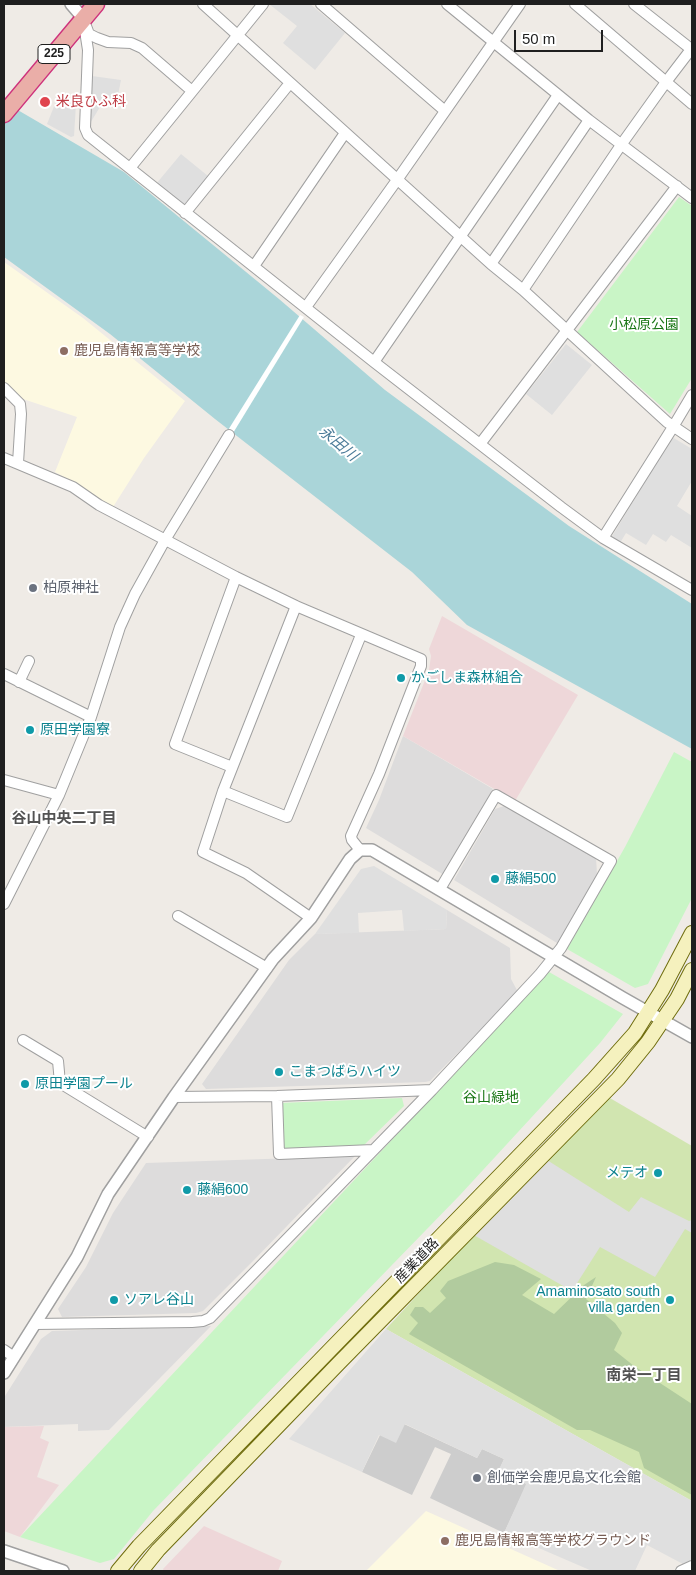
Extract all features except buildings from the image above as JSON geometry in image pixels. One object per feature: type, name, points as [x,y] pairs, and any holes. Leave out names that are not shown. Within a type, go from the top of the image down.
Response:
[{"type":"highway","name":"225","points":[[9,103],[96,4]]},
{"type":"main road","name":"産業道路","points":[[118,1571],[139,1546],[594,1079],[635,1033],[649,1012],[692,933]]},
{"type":"main road","name":"産業道路","points":[[141,1571],[158,1550],[338,1364],[618,1079],[663,1020],[677,999],[692,970]]},
{"type":"street","points":[[71,4],[83,18],[89,34],[108,42],[131,44],[142,48],[192,91]]},
{"type":"street","points":[[203,4],[397,180],[523,290],[673,428],[692,439]]},
{"type":"street","points":[[130,168],[263,4]]},
{"type":"street","points":[[321,4],[444,111]]},
{"type":"street","points":[[447,4],[589,120],[692,198]]},
{"type":"street","points":[[306,307],[520,4]]},
{"type":"street","points":[[575,4],[692,104]]},
{"type":"street","points":[[523,290],[621,145],[692,49],[634,4]]},
{"type":"street","points":[[83,18],[88,50],[85,128],[88,135],[374,362],[603,538],[692,590]]},
{"type":"street","points":[[185,213],[290,82]]},
{"type":"street","points":[[374,362],[558,95]]},
{"type":"street","points":[[492,264],[589,120]]},
{"type":"street","points":[[254,266],[345,133]]},
{"type":"street","points":[[480,444],[677,186]]},
{"type":"street","points":[[4,388],[20,404],[22,414],[18,463]]},
{"type":"street","points":[[603,538],[692,395]]},
{"type":"street","points":[[4,904],[59,795],[91,717],[134,594],[229,436]]},
{"type":"street","points":[[4,458],[73,487],[99,505],[236,577],[296,606],[361,635],[420,658],[422,662],[379,774],[352,836],[352,840],[360,850]]},
{"type":"street","points":[[232,767],[175,744],[236,577]]},
{"type":"street","points":[[296,606],[232,767],[203,852],[246,873],[311,918]]},
{"type":"street","points":[[223,791],[287,817],[361,635]]},
{"type":"street","points":[[18,682],[29,661]]},
{"type":"street","points":[[4,674],[91,717]]},
{"type":"street","points":[[4,780],[59,795]]},
{"type":"street","points":[[35,1324],[192,1322],[206,1320],[220,1309],[432,1090],[540,974],[561,948],[611,862],[496,795],[440,889]]},
{"type":"street","points":[[4,1373],[77,1257],[108,1194],[174,1097],[267,968],[288,941],[311,918],[350,859],[360,850],[372,850],[692,1037]]},
{"type":"street","points":[[178,916],[267,968]]},
{"type":"street","points":[[23,1040],[58,1061],[60,1083],[148,1137]]},
{"type":"street","points":[[174,1097],[277,1096],[432,1090]]},
{"type":"street","points":[[277,1096],[279,1154],[372,1150]]},
{"type":"street","points":[[4,1350],[14,1357]]},
{"type":"street","points":[[4,1551],[63,1571]]},
{"type":"street","points":[[681,1571],[692,1566]]},
{"type":"shaded area","points":[[269,4],[310,4],[345,33],[315,70],[283,43],[297,26]]},
{"type":"shaded area","points":[[92,76],[121,80],[116,105],[103,102],[89,125]]},
{"type":"shaded area","points":[[57,99],[76,104],[74,136],[71,137],[47,124]]},
{"type":"shaded area","points":[[181,154],[208,176],[183,206],[156,184]]},
{"type":"shaded area","name":"鹿児島情報高等学校","points":[[4,262],[83,318],[185,401],[144,458],[113,507],[55,472],[77,417],[20,398],[4,384]]},
{"type":"shaded area","points":[[566,344],[592,365],[552,415],[526,394]]},
{"type":"shaded area","points":[[672,437],[692,449],[692,481],[677,506],[692,516],[692,548],[671,535],[666,542],[653,534],[646,545],[626,533],[620,543],[611,538]]},
{"type":"shaded area","points":[[442,616],[578,695],[515,801],[403,736],[429,670],[431,656],[429,649]]},
{"type":"shaded area","points":[[403,736],[493,789],[444,875],[366,828],[379,800]]},
{"type":"shaded area","points":[[507,805],[596,857],[597,875],[570,924],[557,943],[454,880],[495,809]]},
{"type":"shaded area","points":[[374,866],[447,910],[446,929],[404,931],[402,910],[358,913],[359,933],[315,934],[361,869]]},
{"type":"shaded area","points":[[447,910],[510,948],[511,979],[518,992],[430,1081],[206,1089],[202,1084],[289,960],[315,934],[446,929]]},
{"type":"shaded area","points":[[355,1156],[203,1311],[196,1313],[62,1317],[58,1309],[86,1267],[113,1213],[146,1163]]},
{"type":"shaded area","points":[[547,1160],[629,1212],[641,1197],[689,1221],[692,1220],[692,1233],[685,1229],[655,1277],[600,1247],[572,1291],[472,1234]]},
{"type":"shaded area","points":[[211,1326],[109,1430],[78,1431],[78,1424],[4,1427],[5,1396],[41,1339],[52,1331]]},
{"type":"shaded area","points":[[386,1329],[692,1501],[692,1560],[683,1564],[647,1545],[635,1571],[592,1571],[504,1533],[526,1484],[498,1471],[504,1459],[482,1449],[477,1458],[405,1424],[396,1443],[379,1435],[362,1472],[289,1439]]},
{"type":"shaded area","name":"創価学会鹿児島文化会館","points":[[404,1424],[477,1458],[482,1449],[504,1459],[499,1471],[527,1484],[504,1533],[430,1498],[451,1454],[435,1447],[412,1495],[362,1472],[380,1435]]},
{"type":"shaded area","points":[[44,1426],[40,1438],[49,1442],[37,1477],[59,1485],[20,1537],[4,1531],[4,1427]]},
{"type":"shaded area","name":"鹿児島情報高等学校グラウンド","points":[[426,1511],[560,1571],[366,1571]]},
{"type":"shaded area","points":[[204,1526],[282,1561],[278,1571],[164,1571],[163,1569]]},
{"type":"green space","name":"小松原公園","points":[[679,197],[692,206],[692,378],[670,414],[577,332]]},
{"type":"green space","points":[[674,752],[692,762],[692,898],[648,984],[635,988],[567,949],[625,847]]},
{"type":"green space","name":"谷山緑地","points":[[549,972],[623,1014],[600,1043],[460,1195],[153,1511],[114,1559],[100,1563],[20,1537]]},
{"type":"green space","points":[[603,1094],[692,1146],[692,1501],[386,1329]]},
{"type":"green space","points":[[402,1098],[404,1106],[362,1147],[286,1150],[282,1147],[280,1103]]},
{"type":"green space","points":[[495,1262],[514,1265],[541,1279],[522,1295],[554,1314],[584,1285],[596,1277],[586,1299],[615,1323],[622,1333],[614,1350],[634,1366],[692,1404],[692,1495],[644,1468],[639,1452],[590,1430],[577,1430],[409,1334],[418,1323],[410,1315],[415,1307],[423,1307],[430,1313],[446,1298],[440,1291],[448,1281]]},
{"type":"water","name":"永田川","points":[[4,102],[124,172],[279,299],[385,390],[569,526],[692,604],[692,749],[467,625],[412,572],[215,419],[110,334],[4,257]]},
{"type":"pier","points":[[300,315],[304,317],[230,438],[225,435]]},
{"type":"place","name":"米良ひふ科","points":[[45,102]]},
{"type":"place","name":"鹿児島情報高等学校","points":[[64,351]]},
{"type":"place","name":"柏原神社","points":[[33,588]]},
{"type":"place","name":"かごしま森林組合","points":[[401,678]]},
{"type":"place","name":"原田学園寮","points":[[30,730]]},
{"type":"place","name":"藤絹500","points":[[495,879]]},
{"type":"place","name":"こまつばらハイツ","points":[[279,1072]]},
{"type":"place","name":"原田学園プール","points":[[25,1084]]},
{"type":"place","name":"メテオ","points":[[658,1173]]},
{"type":"place","name":"藤絹600","points":[[187,1190]]},
{"type":"place","name":"ソアレ谷山","points":[[114,1300]]},
{"type":"place","name":"Amaminosato south villa garden","points":[[670,1300]]},
{"type":"place","name":"創価学会鹿児島文化会館","points":[[477,1478]]},
{"type":"place","name":"鹿児島情報高等学校グラウンド","points":[[445,1541]]},
{"type":"district","name":"谷山中央二丁目","points":[[64,819]]},
{"type":"district","name":"南栄一丁目","points":[[644,1376]]}]
